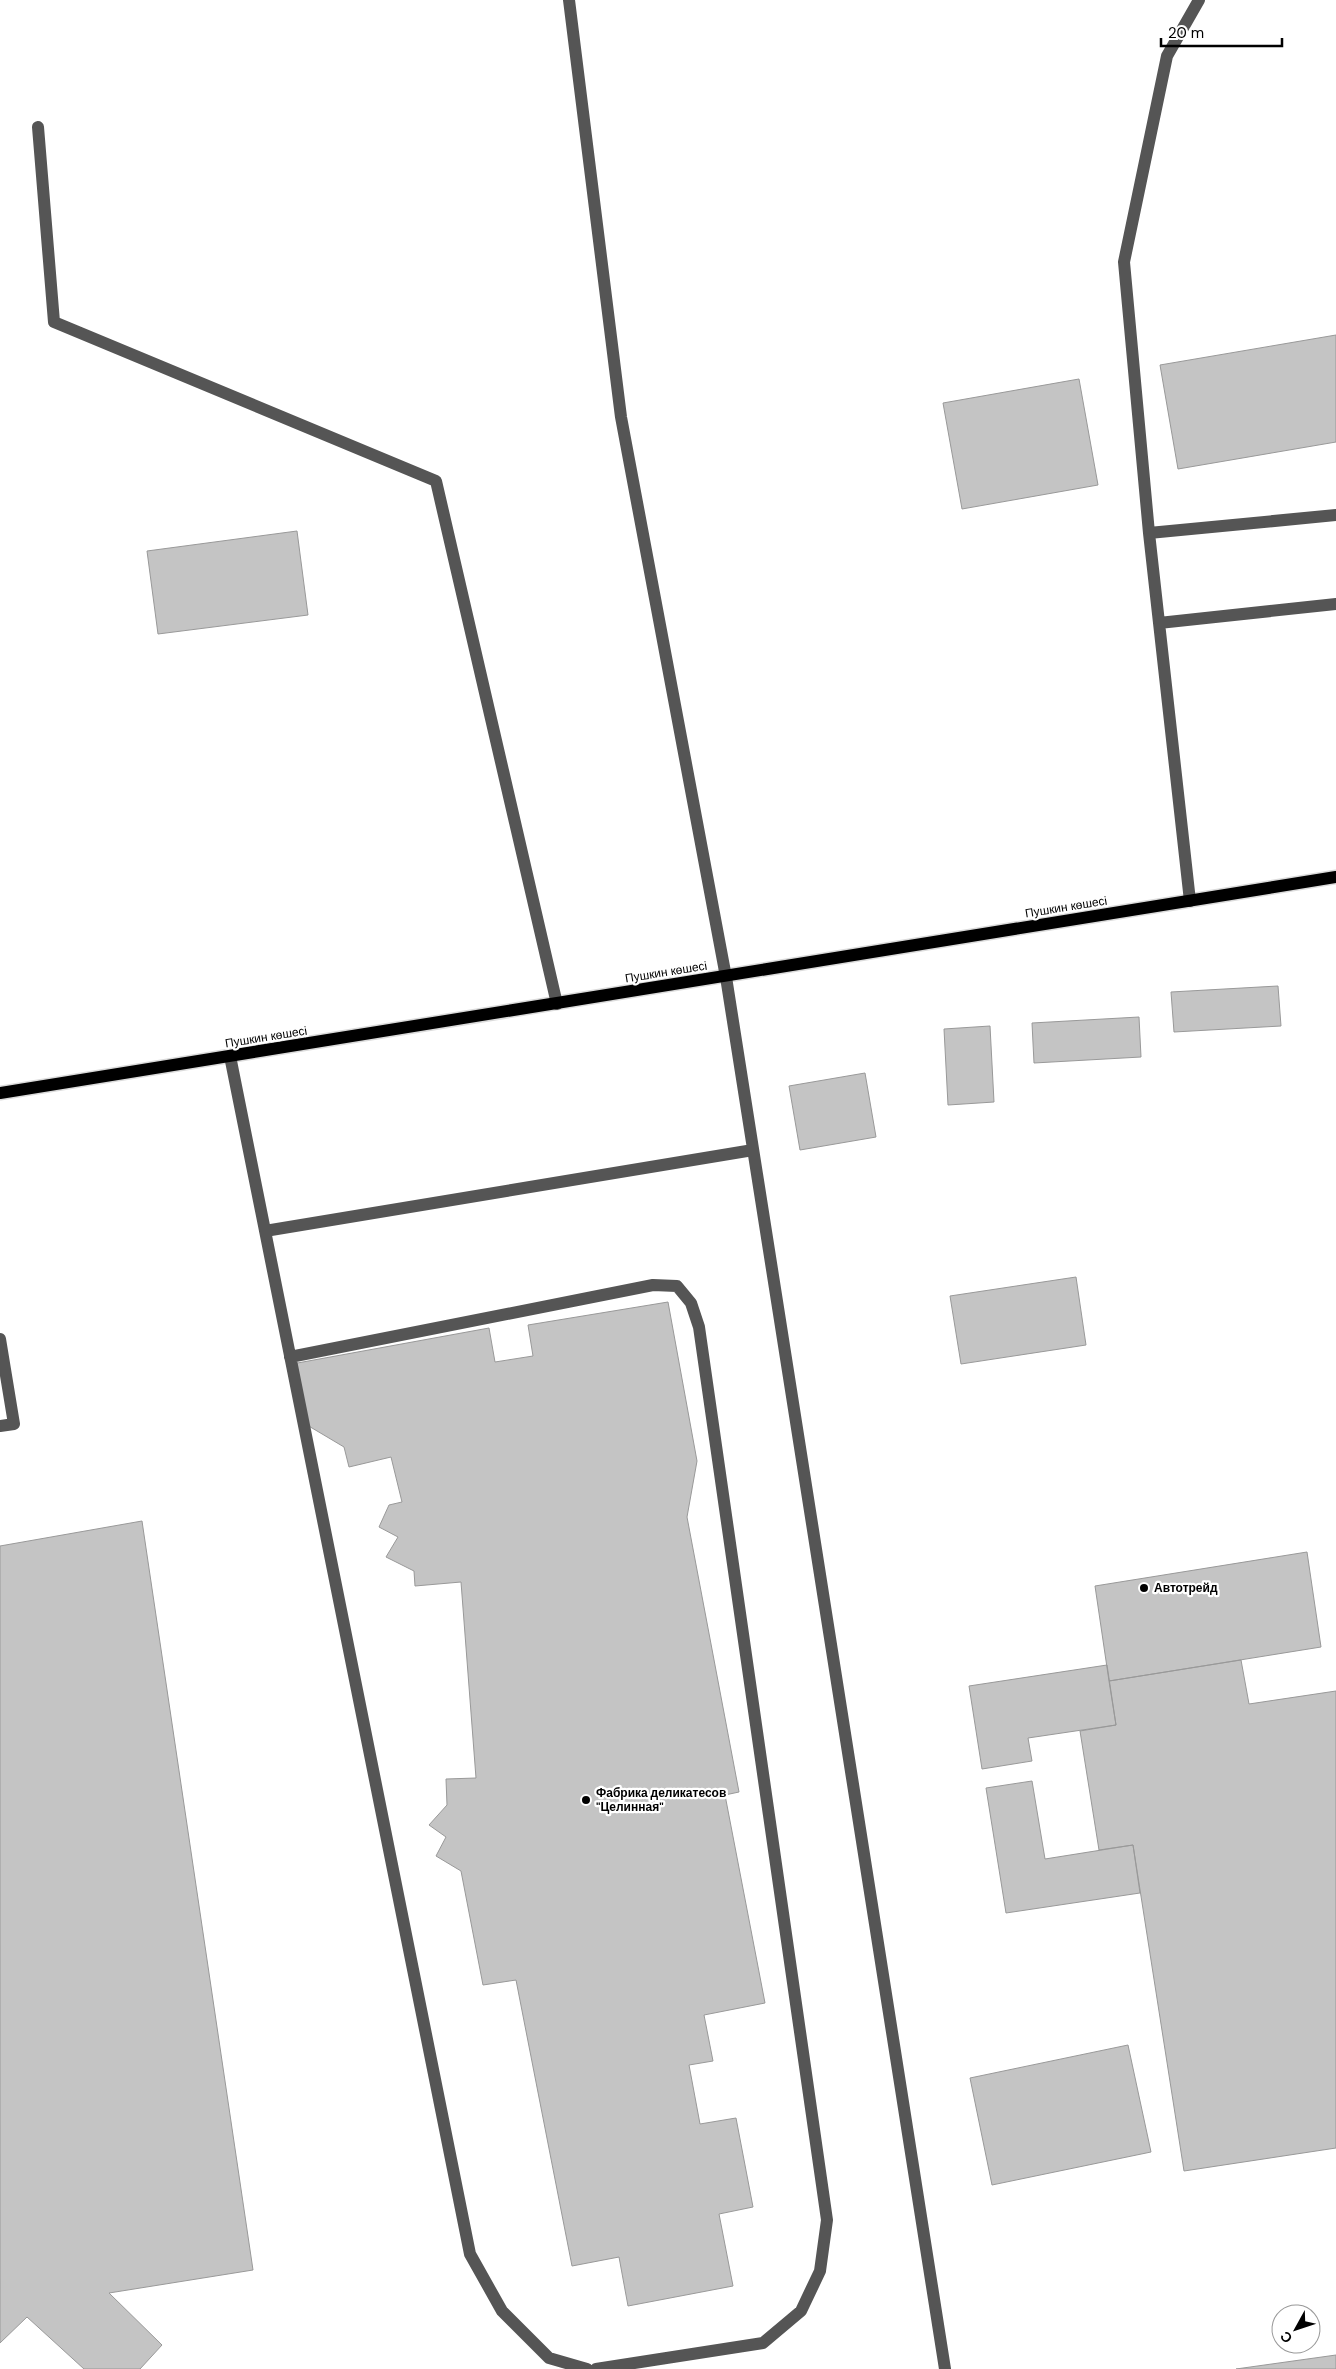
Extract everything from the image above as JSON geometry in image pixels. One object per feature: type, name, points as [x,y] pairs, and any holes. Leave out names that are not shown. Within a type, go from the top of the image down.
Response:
[{"type":"main road","name":"Пушкин көшесі","points":[[0,1093],[1336,877]]},
{"type":"street","points":[[569,0],[621,417],[726,977],[945,2369]]},
{"type":"street","points":[[1190,901],[1149,533],[1124,262],[1167,56],[1199,0]]},
{"type":"street","points":[[38,127],[54,322],[436,482],[556,1004]]},
{"type":"street","points":[[1149,533],[1336,515]]},
{"type":"street","points":[[1160,623],[1336,604]]},
{"type":"street","points":[[230,1056],[470,2254],[502,2312],[549,2358],[587,2369]]},
{"type":"street","points":[[265,1231],[753,1150]]},
{"type":"street","points":[[290,1358],[653,1285],[677,1286],[691,1303],[699,1327],[827,2220],[820,2271],[801,2311],[763,2343],[596,2369]]},
{"type":"street","points":[[0,1339],[14,1424],[0,1426]]},
{"type":"building","points":[[1336,335],[1336,442],[1178,469],[1160,365]]},
{"type":"building","points":[[1079,379],[1098,485],[962,509],[943,403]]},
{"type":"building","points":[[297,531],[308,615],[158,634],[147,551]]},
{"type":"building","points":[[1278,986],[1281,1026],[1174,1032],[1171,992]]},
{"type":"building","points":[[1139,1017],[1141,1057],[1034,1063],[1032,1023]]},
{"type":"building","points":[[990,1026],[994,1102],[948,1105],[944,1029]]},
{"type":"building","points":[[865,1073],[876,1137],[800,1150],[789,1086]]},
{"type":"building","points":[[1076,1277],[1086,1345],[961,1364],[950,1296]]},
{"type":"building","name":"Фабрика деликатесов \"Целинная\"","points":[[668,1302],[697,1461],[687,1517],[739,1792],[725,1795],[765,2003],[704,2015],[713,2061],[689,2065],[700,2124],[736,2118],[753,2207],[719,2214],[733,2286],[628,2306],[619,2257],[572,2266],[516,1980],[483,1985],[461,1871],[436,1856],[446,1837],[429,1825],[447,1805],[446,1779],[476,1778],[461,1582],[415,1586],[414,1571],[386,1557],[398,1537],[379,1527],[389,1505],[402,1502],[391,1457],[349,1467],[344,1447],[307,1425],[292,1364],[489,1328],[495,1362],[533,1356],[528,1325]]},
{"type":"building","points":[[142,1521],[253,2270],[109,2293],[162,2345],[140,2369],[84,2369],[27,2317],[0,2343],[0,1546]]},
{"type":"building","points":[[1307,1552],[1321,1647],[1109,1681],[1095,1586]]},
{"type":"building","points":[[1241,1660],[1249,1704],[1336,1691],[1336,2148],[1184,2171],[1133,1845],[1099,1850],[1080,1731],[1116,1725],[1109,1681]]},
{"type":"building","points":[[1107,1665],[1116,1725],[1028,1738],[1032,1761],[982,1769],[969,1686]]},
{"type":"building","points":[[1032,1781],[1045,1859],[1133,1845],[1140,1893],[1006,1913],[986,1788]]},
{"type":"building","points":[[1128,2045],[1151,2152],[992,2185],[970,2078]]},
{"type":"building","points":[[1336,2355],[1336,2369],[1236,2369]]},
{"type":"place","name":"Автотрейд","points":[[1144,1588]]},
{"type":"place","name":"Фабрика деликатесов \"Целинная\"","points":[[586,1800]]}]
